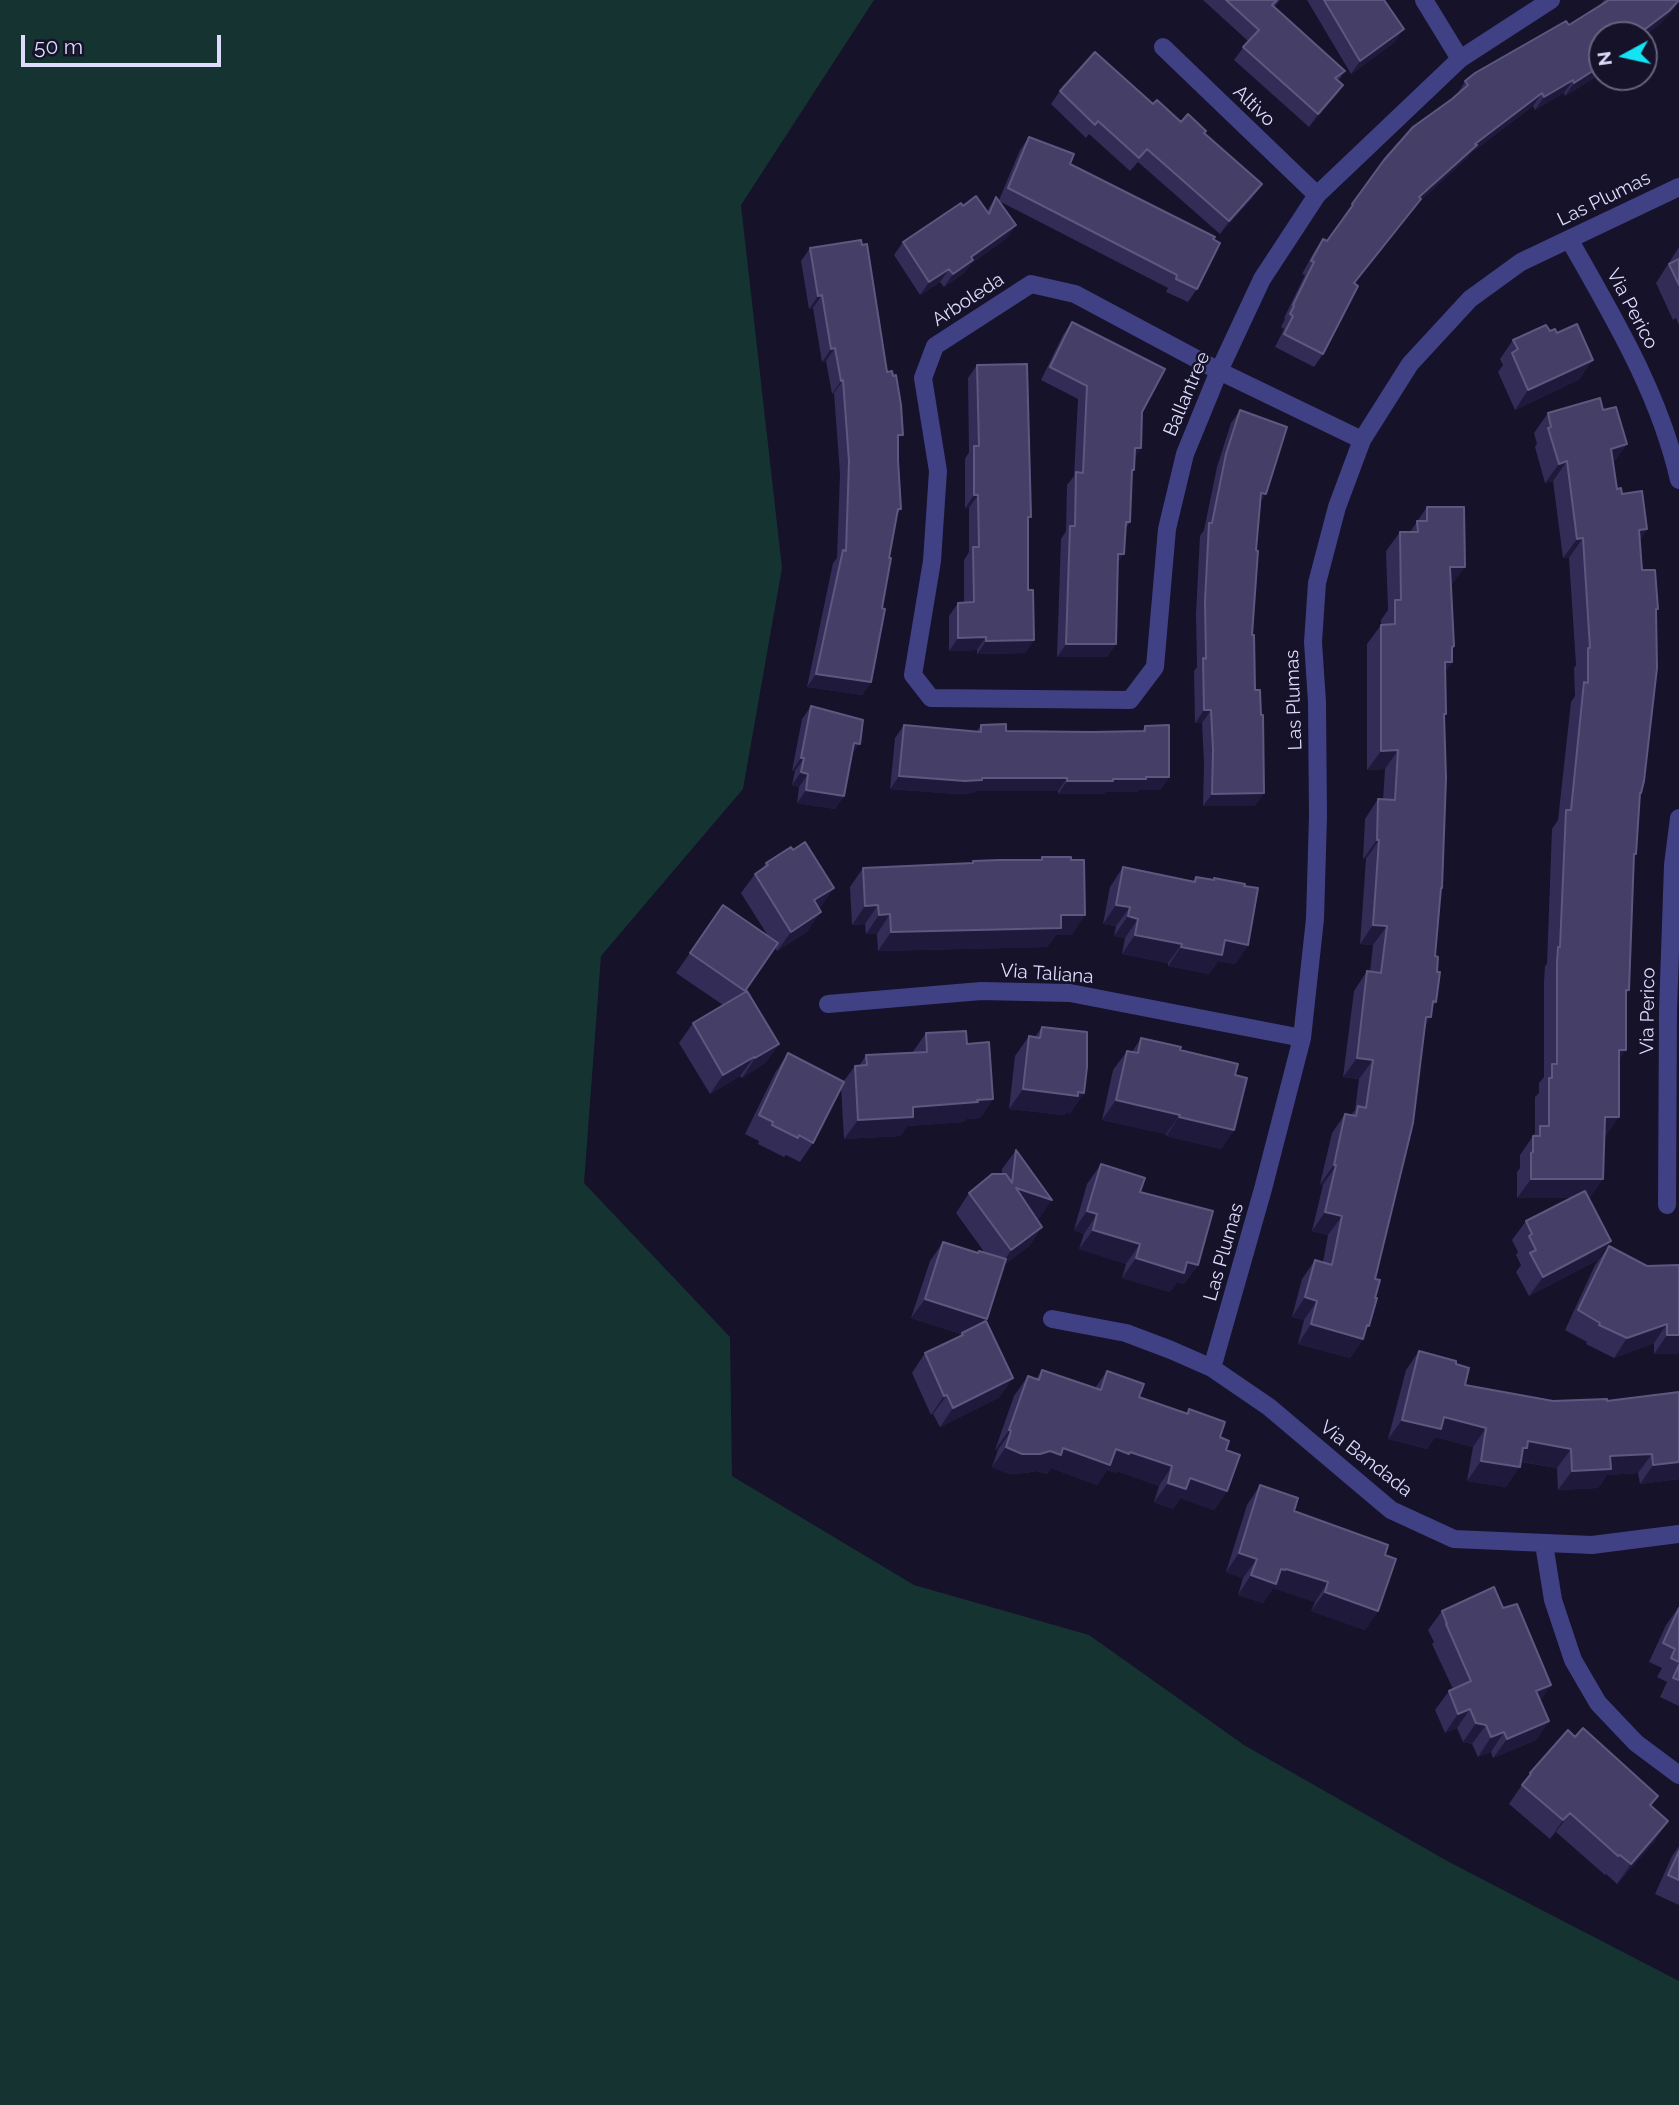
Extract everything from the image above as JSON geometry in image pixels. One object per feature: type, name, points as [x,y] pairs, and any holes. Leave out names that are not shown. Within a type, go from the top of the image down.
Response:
[{"type":"street","points":[[1424,0],[1460,59]]},
{"type":"street","name":"Ballantree","points":[[913,675],[931,698],[1130,700],[1155,667],[1167,529],[1185,454],[1219,371],[1262,279],[1317,195],[1460,59],[1551,0]]},
{"type":"street","name":"Altivo","points":[[1163,47],[1317,195]]},
{"type":"street","name":"Las Plumas","points":[[1212,1368],[1264,1188],[1302,1038],[1316,893],[1317,715],[1312,642],[1317,583],[1337,507],[1362,440],[1410,364],[1470,299],[1521,262],[1679,187]]},
{"type":"street","name":"Via Perico","points":[[1569,239],[1632,350],[1672,448],[1679,480]]},
{"type":"street","name":"Arboleda","points":[[913,675],[932,561],[938,471],[923,378],[935,346],[1031,284],[1075,293],[1219,371],[1362,440]]},
{"type":"street","name":"Via Perico","points":[[1667,1205],[1668,998],[1673,865],[1679,818]]},
{"type":"street","name":"Via Taliana","points":[[828,1004],[981,991],[1070,993],[1302,1038]]},
{"type":"street","name":"Via Bandada","points":[[1052,1319],[1126,1333],[1212,1368],[1269,1407],[1391,1510],[1454,1539],[1592,1545],[1679,1534]]},
{"type":"street","points":[[1545,1544],[1553,1600],[1573,1661],[1598,1703],[1636,1743],[1679,1775]]},
{"type":"green space","points":[[0,0],[874,0],[741,205],[782,568],[743,789],[601,956],[584,1183],[730,1337],[732,1476],[914,1585],[1089,1635],[1244,1745],[1449,1862],[1679,1981],[1679,2105],[0,2105]]},
{"type":"building","points":[[1226,0],[1277,0],[1272,5],[1345,71],[1335,78],[1343,85],[1318,114],[1243,47],[1259,30]]},
{"type":"building","points":[[1324,0],[1384,0],[1404,29],[1360,61]]},
{"type":"building","points":[[1609,0],[1679,0],[1656,21],[1588,21],[1588,74],[1544,97],[1542,93],[1475,144],[1477,145],[1419,197],[1421,199],[1354,283],[1358,286],[1323,354],[1284,334],[1293,316],[1290,314],[1293,305],[1314,262],[1311,261],[1323,239],[1327,241],[1384,160],[1413,127],[1452,99],[1468,85],[1465,81],[1475,73],[1566,21],[1569,25]]},
{"type":"building","points":[[1095,52],[1153,104],[1157,100],[1181,122],[1188,114],[1206,131],[1204,133],[1262,184],[1229,221],[1147,149],[1139,158],[1098,121],[1095,125],[1060,91]]},
{"type":"building","points":[[1029,137],[1074,154],[1070,164],[1215,237],[1213,239],[1220,243],[1197,289],[1176,279],[1177,275],[1008,188]]},
{"type":"building","points":[[976,196],[989,214],[996,197],[1016,225],[971,257],[973,260],[953,274],[949,269],[929,282],[903,242]]},
{"type":"building","points":[[861,240],[862,245],[867,244],[887,372],[892,371],[893,376],[896,375],[903,435],[898,435],[901,509],[898,509],[889,558],[882,608],[885,609],[871,682],[816,674],[843,550],[846,551],[849,461],[843,380],[841,381],[835,348],[831,349],[822,295],[818,296],[810,248]]},
{"type":"building","points":[[1679,259],[1679,285],[1669,264]]},
{"type":"building","points":[[1072,322],[1165,369],[1142,412],[1141,448],[1135,448],[1130,522],[1126,522],[1124,554],[1118,554],[1116,644],[1066,644],[1070,526],[1075,526],[1076,472],[1083,473],[1087,386],[1050,367]]},
{"type":"building","points":[[1577,324],[1593,360],[1528,390],[1512,353],[1518,349],[1513,340],[1546,325],[1550,331],[1555,329],[1557,333]]},
{"type":"building","points":[[1027,364],[1031,517],[1028,517],[1028,590],[1033,590],[1034,640],[986,641],[986,637],[958,638],[958,603],[974,602],[973,547],[979,547],[978,495],[974,495],[974,446],[979,446],[977,365]]},
{"type":"building","points":[[1600,398],[1603,410],[1616,407],[1627,444],[1611,449],[1617,489],[1621,488],[1622,494],[1642,491],[1647,529],[1639,530],[1642,570],[1655,570],[1658,609],[1657,668],[1634,854],[1629,990],[1626,990],[1626,1050],[1619,1050],[1619,1117],[1605,1117],[1603,1179],[1531,1179],[1533,1136],[1540,1136],[1540,1126],[1549,1126],[1549,1078],[1552,1078],[1552,1064],[1557,1064],[1557,962],[1560,947],[1566,810],[1571,810],[1590,648],[1583,538],[1577,539],[1567,461],[1559,464],[1548,428],[1551,427],[1548,413]]},
{"type":"building","points":[[1240,410],[1287,427],[1266,494],[1261,493],[1256,550],[1252,635],[1255,690],[1260,690],[1263,715],[1264,793],[1212,794],[1211,710],[1204,710],[1203,658],[1206,659],[1205,601],[1209,523],[1212,523],[1226,454]]},
{"type":"building","points":[[1427,507],[1464,507],[1465,567],[1450,567],[1454,646],[1452,662],[1445,662],[1446,778],[1442,888],[1435,956],[1438,957],[1437,972],[1440,972],[1436,1002],[1433,1001],[1431,1017],[1426,1017],[1413,1123],[1375,1279],[1380,1280],[1377,1298],[1363,1339],[1311,1324],[1317,1301],[1305,1297],[1315,1260],[1332,1265],[1342,1216],[1325,1212],[1345,1114],[1356,1116],[1358,1106],[1366,1108],[1373,1060],[1357,1058],[1367,971],[1381,973],[1387,926],[1373,925],[1379,840],[1378,799],[1395,800],[1398,750],[1381,751],[1381,625],[1395,624],[1395,600],[1401,600],[1400,532],[1418,532],[1417,521],[1427,521]]},
{"type":"building","points":[[811,706],[863,720],[860,744],[854,743],[844,796],[806,790],[808,774],[801,772],[804,758],[801,758]]},
{"type":"building","points":[[1006,724],[1006,731],[1091,732],[1145,731],[1145,726],[1169,725],[1169,777],[1113,781],[982,778],[965,781],[899,776],[904,725],[981,732],[981,725]]},
{"type":"building","points":[[805,842],[834,888],[814,900],[821,912],[791,932],[755,874],[768,865],[766,863],[791,847],[793,850]]},
{"type":"building","points":[[1042,857],[1084,860],[1085,915],[1061,915],[1061,928],[891,932],[890,914],[879,915],[878,905],[865,906],[863,868],[1042,860]]},
{"type":"building","points":[[1123,867],[1195,882],[1196,877],[1214,878],[1258,888],[1248,945],[1225,940],[1222,955],[1135,935],[1138,919],[1128,916],[1130,907],[1116,905]]},
{"type":"building","points":[[723,905],[778,943],[745,991],[690,953]]},
{"type":"building","points":[[747,991],[779,1044],[723,1075],[693,1023]]},
{"type":"building","points":[[1042,1027],[1087,1032],[1084,1093],[1078,1092],[1078,1096],[1023,1089],[1029,1036],[1040,1038]]},
{"type":"building","points":[[966,1031],[967,1044],[989,1042],[993,1099],[913,1107],[913,1117],[858,1120],[855,1066],[867,1065],[866,1055],[927,1052],[926,1033]]},
{"type":"building","points":[[1141,1038],[1238,1064],[1235,1075],[1247,1078],[1234,1130],[1116,1100],[1127,1051],[1138,1053]]},
{"type":"building","points":[[788,1053],[844,1082],[813,1143],[772,1125],[773,1122],[759,1115]]},
{"type":"building","points":[[1016,1150],[1052,1200],[1016,1188],[1042,1227],[1011,1250],[969,1193],[992,1174],[1006,1174],[1012,1183]]},
{"type":"building","points":[[1101,1164],[1145,1178],[1140,1192],[1213,1211],[1198,1265],[1187,1262],[1184,1273],[1136,1258],[1140,1244],[1093,1230],[1097,1214],[1087,1211]]},
{"type":"building","points":[[1585,1191],[1611,1241],[1543,1277],[1530,1253],[1536,1250],[1526,1221]]},
{"type":"building","points":[[943,1242],[1006,1259],[987,1319],[925,1299]]},
{"type":"building","points":[[1609,1246],[1647,1266],[1679,1265],[1679,1335],[1667,1335],[1667,1324],[1627,1338],[1599,1325],[1600,1323],[1578,1310]]},
{"type":"building","points":[[986,1321],[1013,1378],[953,1408],[947,1395],[944,1396],[925,1353]]},
{"type":"building","points":[[1419,1351],[1456,1361],[1456,1364],[1469,1368],[1465,1385],[1553,1401],[1607,1401],[1679,1392],[1679,1462],[1653,1465],[1652,1454],[1610,1456],[1611,1469],[1572,1471],[1571,1449],[1528,1441],[1527,1448],[1523,1448],[1520,1467],[1481,1461],[1486,1428],[1444,1417],[1441,1429],[1402,1420]]},
{"type":"building","points":[[1042,1370],[1101,1390],[1107,1371],[1144,1384],[1139,1397],[1188,1414],[1189,1409],[1225,1422],[1220,1437],[1229,1441],[1226,1450],[1240,1455],[1227,1491],[1190,1478],[1186,1489],[1168,1483],[1172,1466],[1116,1449],[1110,1465],[1063,1448],[1061,1455],[1050,1451],[1022,1454],[1006,1447],[1011,1431],[1009,1430],[1028,1376],[1039,1380]]},
{"type":"building","points":[[1260,1485],[1298,1498],[1294,1511],[1388,1545],[1385,1555],[1396,1559],[1378,1611],[1325,1592],[1328,1582],[1286,1569],[1281,1569],[1276,1584],[1251,1575],[1257,1559],[1239,1553]]},
{"type":"building","points":[[1494,1587],[1503,1608],[1517,1604],[1551,1685],[1536,1691],[1549,1721],[1507,1739],[1504,1732],[1491,1737],[1486,1725],[1476,1723],[1470,1709],[1458,1714],[1449,1691],[1471,1681],[1442,1611]]},
{"type":"building","points":[[1679,1608],[1679,1662],[1671,1658],[1675,1649],[1663,1643]]},
{"type":"building","points":[[1679,1665],[1679,1680],[1673,1678]]},
{"type":"building","points":[[1583,1728],[1658,1796],[1650,1805],[1668,1821],[1631,1864],[1618,1856],[1570,1813],[1563,1820],[1522,1785],[1568,1730],[1575,1737]]},
{"type":"building","points":[[1679,1851],[1679,1880],[1668,1875]]}]
